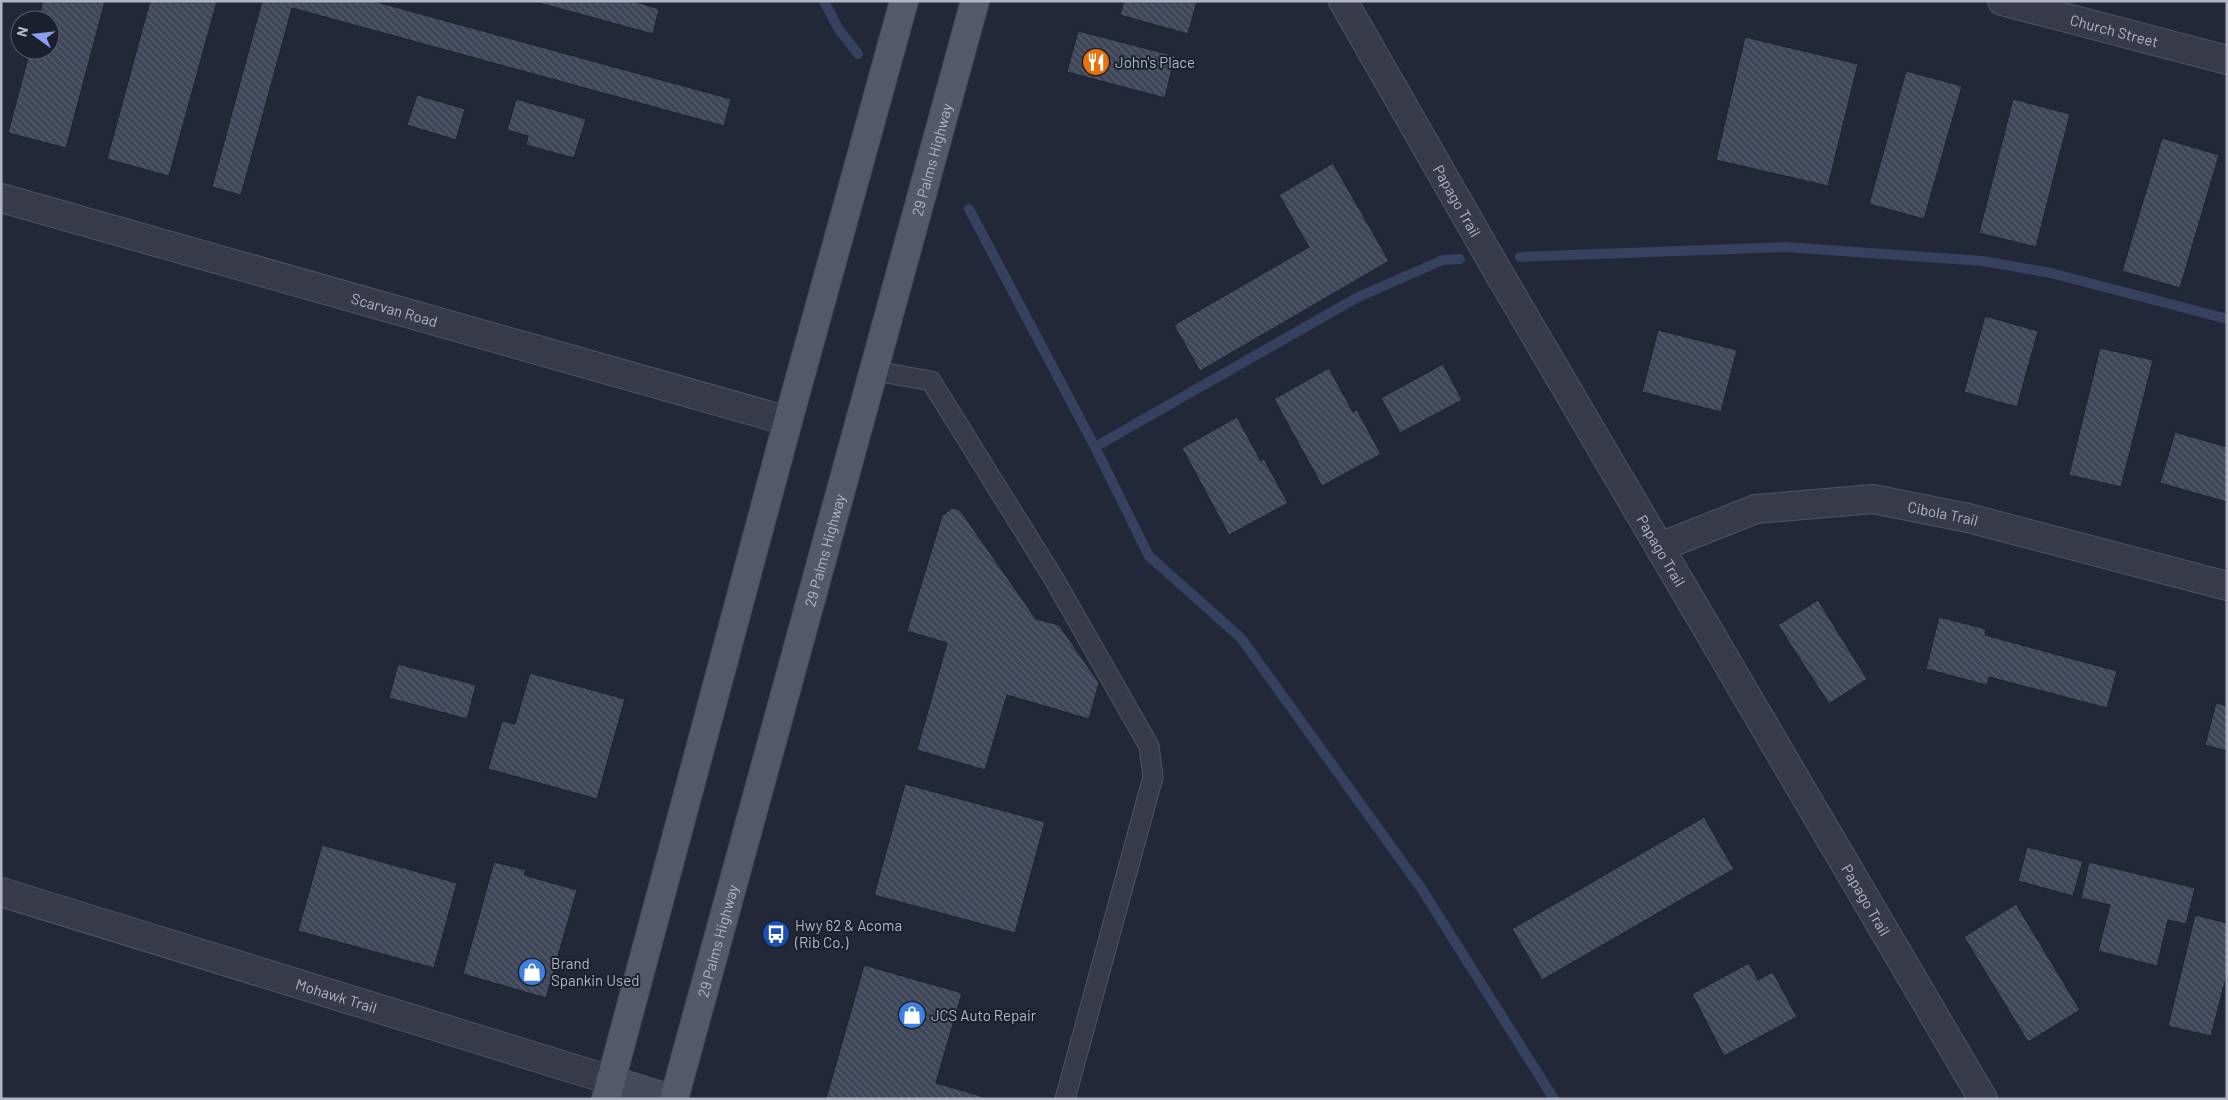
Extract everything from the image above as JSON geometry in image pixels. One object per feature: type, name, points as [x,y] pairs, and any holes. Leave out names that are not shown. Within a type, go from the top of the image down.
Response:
[{"type":"main road","points":[[608,1089],[788,421],[904,1]]},
{"type":"main road","name":"29 Palms Highway","points":[[673,1099],[975,1]]},
{"type":"street","name":"Papago Trail","points":[[1344,1],[1496,270],[1983,1099]]},
{"type":"street","name":"Church Street","points":[[2002,1],[2227,60]]},
{"type":"street","name":"Scarvan Road","points":[[1,198],[788,421]]},
{"type":"street","name":"Cibola Trail","points":[[1660,547],[1756,509],[1873,499],[1968,518],[2227,586]]},
{"type":"street","name":"Mohawk Trail","points":[[1,892],[608,1089],[673,1099]]},
{"type":"lane","points":[[874,371],[931,381],[1054,580],[1149,746],[1153,776],[1065,1099]]},
{"type":"building","points":[[43,1],[105,1],[66,148],[8,133],[27,60],[60,60],[60,10],[41,10]]},
{"type":"building","points":[[150,1],[217,1],[169,176],[107,159]]},
{"type":"building","points":[[262,1],[373,1],[731,99],[724,126],[292,8],[241,195],[212,187]]},
{"type":"building","points":[[532,1],[633,1],[659,9],[653,34]]},
{"type":"building","points":[[1124,1],[1197,1],[1188,34],[1120,15]]},
{"type":"building","points":[[1078,31],[1175,56],[1165,98],[1067,72]]},
{"type":"building","points":[[1745,37],[1858,64],[1828,186],[1716,160]]},
{"type":"building","points":[[1906,71],[1962,86],[1924,219],[1869,204]]},
{"type":"building","points":[[417,95],[465,109],[456,140],[407,125]]},
{"type":"building","points":[[516,99],[586,119],[574,158],[526,145],[528,136],[507,130]]},
{"type":"building","points":[[2013,99],[2070,114],[2036,247],[1979,233]]},
{"type":"building","points":[[2162,138],[2219,155],[2180,288],[2122,271]]},
{"type":"building","points":[[1333,163],[1389,261],[1200,371],[1174,325],[1309,247],[1279,195]]},
{"type":"building","points":[[1985,316],[2038,331],[2017,407],[1964,392]]},
{"type":"building","points":[[1658,330],[1737,350],[1721,412],[1642,392]]},
{"type":"building","points":[[2100,348],[2153,360],[2121,487],[2069,475]]},
{"type":"building","points":[[1443,364],[1462,400],[1400,433],[1381,398]]},
{"type":"building","points":[[1329,368],[1353,412],[1357,410],[1381,454],[1322,486],[1274,399]]},
{"type":"building","points":[[1237,417],[1261,461],[1264,459],[1288,503],[1229,535],[1182,448]]},
{"type":"building","points":[[2175,432],[2227,447],[2227,502],[2160,483]]},
{"type":"building","points":[[952,508],[960,510],[1036,619],[1059,625],[1099,683],[1089,719],[1007,695],[985,770],[917,750],[947,643],[907,631],[942,516]]},
{"type":"building","points":[[1818,600],[1867,679],[1829,704],[1778,625]]},
{"type":"building","points":[[1939,617],[1986,629],[1985,635],[2117,671],[2107,708],[1989,677],[1987,685],[1926,669]]},
{"type":"building","points":[[398,664],[476,685],[467,719],[389,698]]},
{"type":"building","points":[[530,673],[625,699],[597,799],[488,769],[502,721],[515,724]]},
{"type":"building","points":[[2216,703],[2227,706],[2227,751],[2205,745]]},
{"type":"building","points":[[905,784],[1045,822],[1015,933],[874,895]]},
{"type":"building","points":[[1704,817],[1734,869],[1542,980],[1512,929]]},
{"type":"building","points":[[322,845],[457,883],[434,968],[298,931]]},
{"type":"building","points":[[2027,847],[2083,861],[2073,896],[2018,881]]},
{"type":"building","points":[[494,862],[526,870],[524,875],[577,890],[546,998],[463,974]]},
{"type":"building","points":[[2089,862],[2195,888],[2186,924],[2168,920],[2157,966],[2098,951],[2110,905],[2081,898]]},
{"type":"building","points":[[2016,904],[2080,1010],[2028,1042],[1964,937]]},
{"type":"building","points":[[2195,915],[2227,923],[2227,974],[2211,1036],[2168,1026]]},
{"type":"building","points":[[1749,963],[1758,980],[1773,972],[1797,1017],[1724,1056],[1692,994]]},
{"type":"building","points":[[864,965],[962,993],[936,1083],[991,1099],[826,1099]]},
{"type":"waterway","points":[[824,1],[838,28],[858,54]]},
{"type":"waterway","points":[[969,209],[1095,447],[1149,556],[1241,638],[1421,888],[1554,1099]]},
{"type":"waterway","points":[[1520,257],[1785,247],[1983,261],[2051,273],[2227,319]]},
{"type":"waterway","points":[[1095,447],[1358,297],[1443,260],[1460,259]]},
{"type":"place","name":"John's Place","points":[[1096,62]]},
{"type":"place","name":"Hwy 62 & Acoma (Rib Co.)","points":[[776,934]]},
{"type":"place","name":"Brand Spankin Used","points":[[532,972]]},
{"type":"place","name":"JCS Auto Repair","points":[[912,1015]]}]
